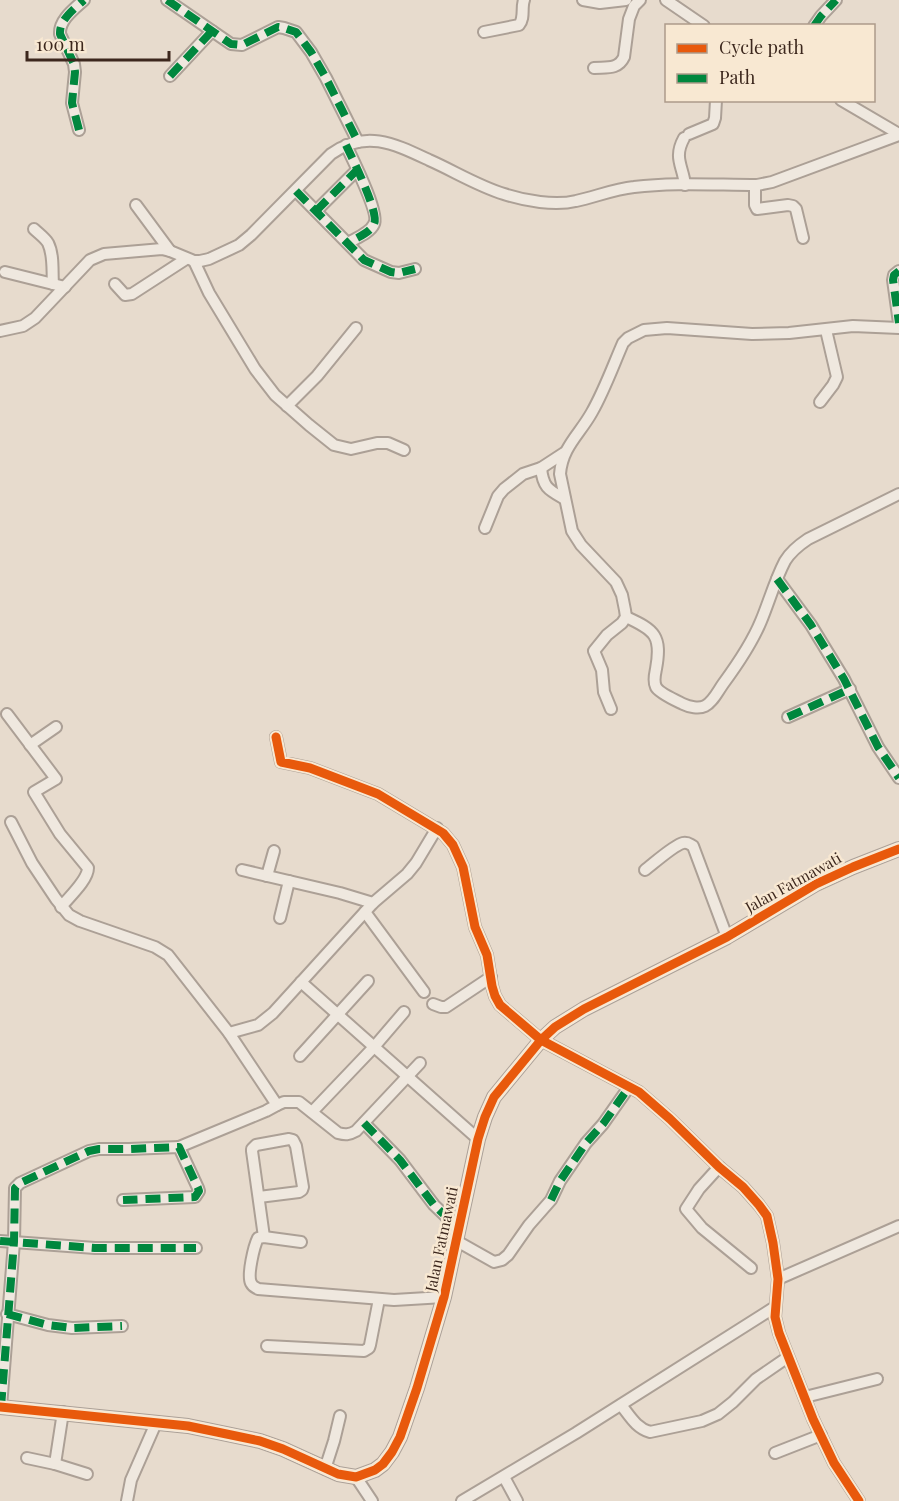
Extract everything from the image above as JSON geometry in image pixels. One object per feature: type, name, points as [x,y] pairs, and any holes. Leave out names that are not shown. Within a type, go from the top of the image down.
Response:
[{"type":"street","points":[[79,130],[72,103],[74,64],[60,29],[62,23],[84,0]]},
{"type":"street","points":[[167,0],[226,41],[237,45],[243,45],[278,27],[296,32],[326,78],[358,142]]},
{"type":"street","points":[[484,32],[519,25],[522,21],[524,0]]},
{"type":"street","points":[[583,0],[600,3],[626,0]]},
{"type":"street","points":[[594,68],[613,67],[622,62],[632,11],[640,0]]},
{"type":"street","points":[[815,24],[836,0]]},
{"type":"street","points":[[670,1],[701,24]]},
{"type":"street","points":[[170,76],[212,31]]},
{"type":"street","points":[[685,185],[678,163],[681,144],[686,136],[712,124],[716,102]]},
{"type":"street","points":[[844,102],[899,134]]},
{"type":"street","points":[[115,284],[125,295],[132,294],[190,260],[208,259],[239,245],[252,235],[331,154],[346,145],[358,142],[382,141],[401,146],[504,195],[558,204],[631,187],[755,185],[772,182],[899,134]]},
{"type":"street","points":[[346,145],[368,195],[376,221],[367,232],[348,243]]},
{"type":"street","points":[[316,211],[357,170]]},
{"type":"street","points":[[755,185],[757,209],[793,206],[796,209],[803,238]]},
{"type":"street","points":[[296,191],[364,260],[391,272],[399,273],[415,269]]},
{"type":"street","points":[[136,205],[170,251]]},
{"type":"street","points":[[34,228],[50,247],[52,284]]},
{"type":"street","points":[[0,330],[23,326],[34,318],[90,260],[98,256],[162,249],[170,251],[190,260],[255,369],[275,395],[287,406],[334,445],[351,449],[388,443],[404,450]]},
{"type":"street","points":[[899,271],[894,275],[893,280],[899,322]]},
{"type":"street","points":[[4,272],[65,287]]},
{"type":"street","points":[[611,709],[604,692],[602,670],[594,651],[626,617],[622,595],[616,582],[581,545],[572,531],[560,474],[564,453],[592,413],[623,343],[644,330],[667,328],[752,334],[789,333],[853,326],[899,328]]},
{"type":"street","points":[[287,406],[317,376],[356,328]]},
{"type":"street","points":[[820,402],[837,377],[826,330]]},
{"type":"street","points":[[485,528],[498,496],[504,489],[523,474],[541,468],[564,453]]},
{"type":"street","points":[[541,468],[544,485],[565,499]]},
{"type":"street","points":[[626,617],[653,632],[659,648],[654,677],[660,691],[686,706],[705,706],[710,702],[754,636],[785,561],[795,548],[808,539],[899,494]]},
{"type":"street","points":[[777,579],[811,625],[850,689],[878,747],[899,778]]},
{"type":"street","points":[[788,717],[850,689]]},
{"type":"street","points":[[7,714],[56,779],[34,792],[60,834],[86,865],[88,871],[83,881],[61,907]]},
{"type":"street","points":[[30,745],[56,727]]},
{"type":"street","points":[[276,737],[281,762],[310,768],[378,794],[443,833],[453,845],[463,867],[472,919],[487,955],[495,996],[501,1005],[541,1040],[639,1092],[743,1187],[767,1216],[778,1279],[776,1324],[834,1463],[859,1501]]},
{"type":"street","points":[[11,822],[32,863],[61,907],[69,915],[155,947],[168,955],[230,1033],[277,1105]]},
{"type":"street","points":[[230,1033],[258,1025],[265,1020],[373,903],[407,874],[437,828]]},
{"type":"street","points":[[645,870],[676,846],[688,843],[693,846],[727,937]]},
{"type":"street","name":"Jalan Fatmawati","points":[[356,1477],[383,1464],[400,1437],[444,1297],[478,1139],[494,1098],[541,1040],[555,1027],[584,1009],[727,937],[816,884],[899,849]]},
{"type":"street","points":[[267,876],[274,851]]},
{"type":"street","points":[[242,870],[373,903]]},
{"type":"street","points":[[280,918],[289,881]]},
{"type":"street","points":[[365,912],[424,992]]},
{"type":"street","points":[[433,1004],[446,1007],[491,976]]},
{"type":"street","points":[[300,1056],[368,981]]},
{"type":"street","points":[[302,982],[478,1139]]},
{"type":"street","points":[[312,1113],[404,1012]]},
{"type":"street","points":[[372,1501],[356,1477],[338,1474],[261,1441],[188,1426],[0,1407],[14,1242],[14,1193],[20,1183],[89,1151],[179,1147],[284,1102],[299,1102],[338,1133],[351,1134],[420,1063]]},
{"type":"street","points":[[364,1123],[400,1160],[457,1234],[494,1262],[508,1255],[529,1225],[551,1200],[560,1181],[586,1143],[603,1124],[629,1087]]},
{"type":"street","points":[[259,1197],[302,1190],[296,1146],[293,1140],[253,1147],[259,1197],[264,1237]]},
{"type":"street","points":[[123,1200],[195,1197],[199,1191],[179,1147]]},
{"type":"street","points":[[719,1167],[699,1189],[686,1209],[702,1228],[751,1268]]},
{"type":"street","points":[[778,1279],[899,1226]]},
{"type":"street","points":[[301,1242],[260,1237],[256,1241],[251,1264],[250,1279],[255,1288],[394,1300],[444,1297]]},
{"type":"street","points":[[0,1241],[95,1248],[196,1248]]},
{"type":"street","points":[[267,1346],[364,1351],[370,1345],[379,1299]]},
{"type":"street","points":[[462,1501],[621,1405],[775,1307]]},
{"type":"street","points":[[7,1314],[48,1325],[72,1328],[122,1326]]},
{"type":"street","points":[[621,1405],[638,1426],[650,1432],[702,1421],[724,1410],[756,1379],[788,1357]]},
{"type":"street","points":[[805,1397],[877,1379]]},
{"type":"street","points":[[55,1464],[63,1412]]},
{"type":"street","points":[[325,1469],[340,1416]]},
{"type":"street","points":[[127,1501],[131,1480],[156,1423]]},
{"type":"street","points":[[775,1453],[821,1435]]},
{"type":"street","points":[[27,1458],[87,1474]]},
{"type":"street","points":[[504,1477],[517,1501]]},
{"type":"marked path","points":[[79,130],[72,103],[74,64],[60,34],[60,29],[65,19],[84,0]]},
{"type":"marked path","points":[[167,0],[231,44],[242,45],[278,27],[296,32],[326,78],[358,142]]},
{"type":"marked path","points":[[815,24],[836,0]]},
{"type":"marked path","points":[[170,76],[212,31]]},
{"type":"marked path","points":[[346,145],[375,218],[369,230],[348,243]]},
{"type":"marked path","points":[[316,211],[357,170]]},
{"type":"marked path","points":[[296,191],[364,260],[391,272],[399,273],[415,269]]},
{"type":"marked path","points":[[899,271],[894,275],[893,280],[899,323]]},
{"type":"marked path","points":[[777,579],[811,625],[844,679],[878,747],[899,778]]},
{"type":"marked path","points":[[788,717],[850,689]]},
{"type":"marked path","points":[[551,1200],[560,1181],[586,1143],[603,1124],[629,1087]]},
{"type":"marked path","points":[[364,1123],[400,1160],[434,1205],[458,1228]]},
{"type":"marked path","points":[[1,1407],[14,1242],[15,1188],[20,1183],[89,1151],[179,1147],[199,1191],[195,1197],[123,1200]]},
{"type":"marked path","points":[[0,1241],[95,1248],[196,1248]]},
{"type":"marked path","points":[[7,1314],[48,1325],[72,1328],[122,1326]]},
{"type":"cycle path","points":[[276,737],[281,762],[310,768],[378,794],[443,833],[453,845],[463,867],[475,927],[487,955],[492,986],[500,1005],[541,1040],[639,1092],[743,1187],[759,1205],[767,1216],[773,1243],[778,1279],[775,1317],[779,1333],[813,1419],[834,1463],[859,1501]]},
{"type":"cycle path","points":[[0,1407],[188,1426],[260,1441],[338,1474],[356,1477],[375,1470],[383,1464],[400,1437],[417,1388],[444,1297],[478,1139],[485,1117],[494,1097],[541,1040],[555,1027],[584,1009],[727,937],[816,884],[899,849]]}]
